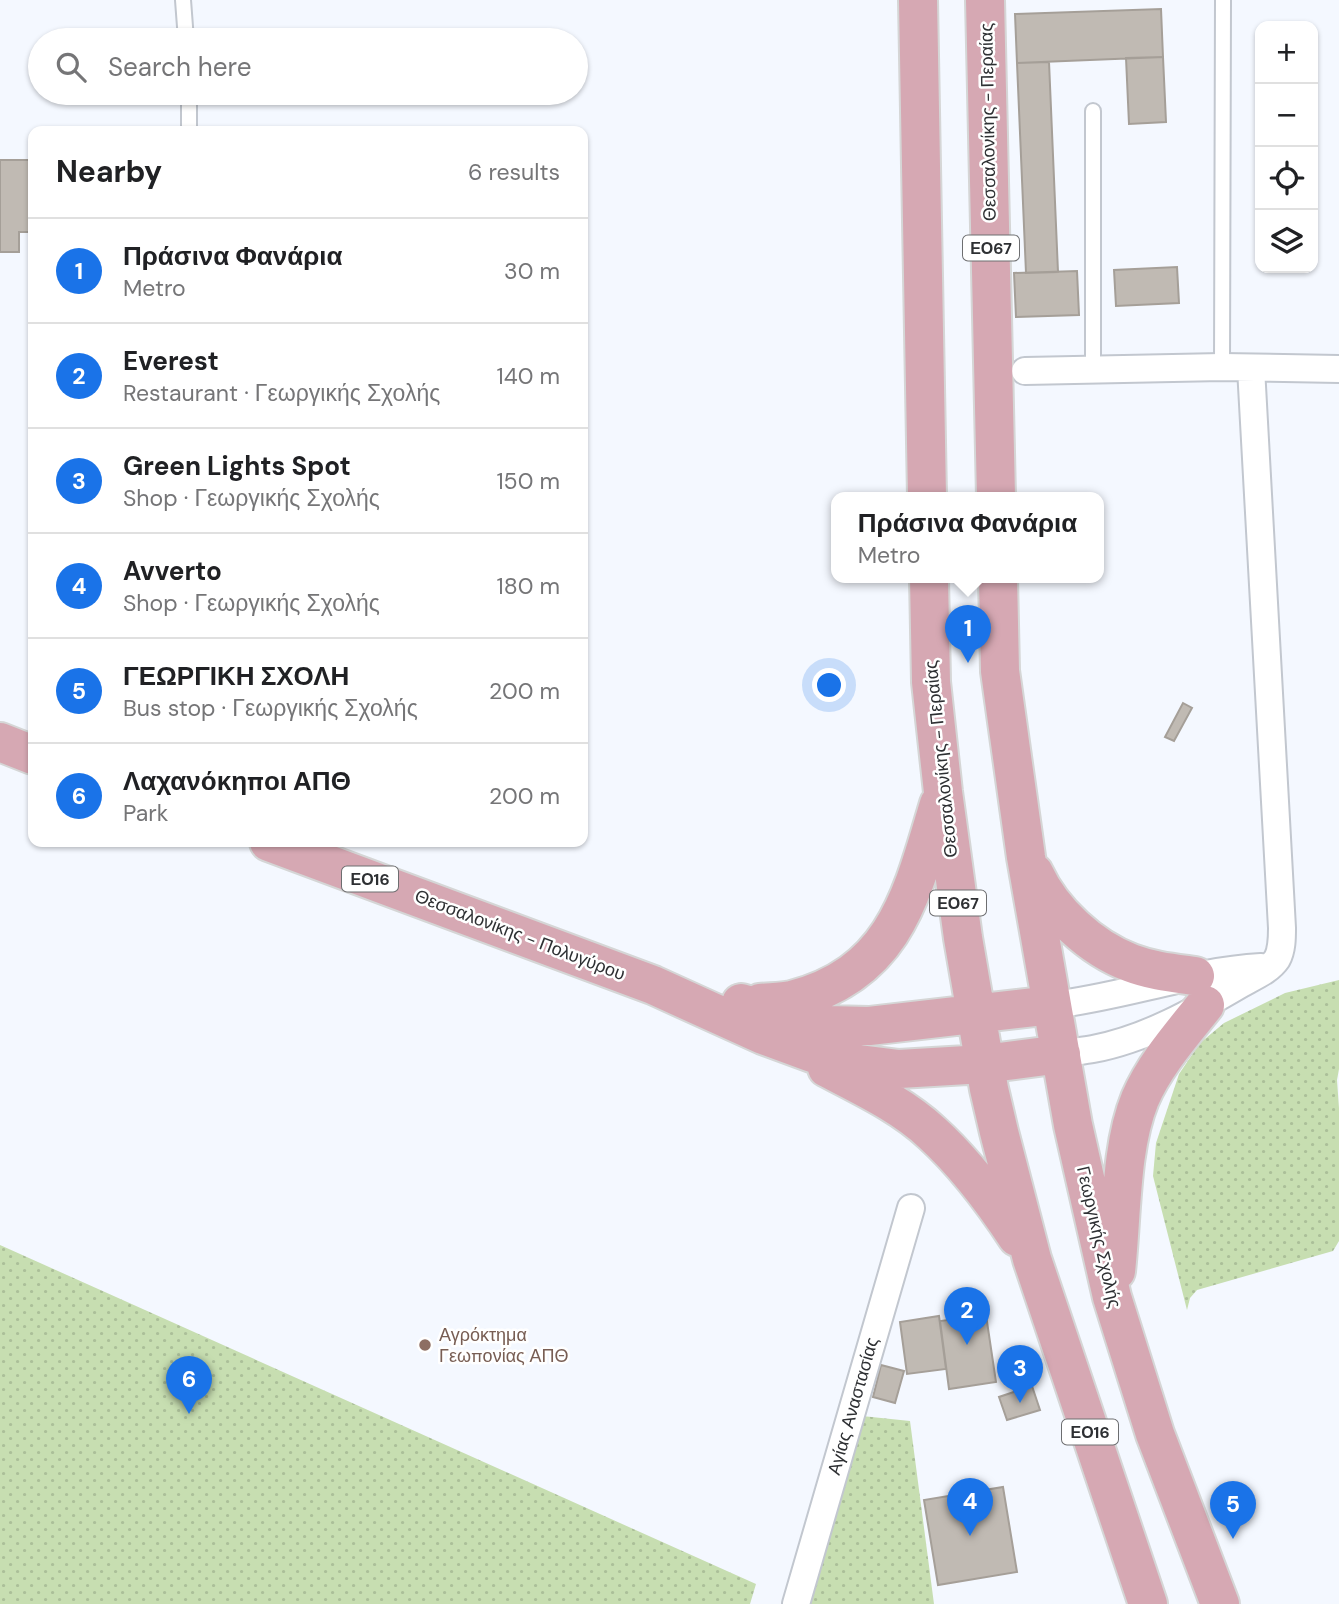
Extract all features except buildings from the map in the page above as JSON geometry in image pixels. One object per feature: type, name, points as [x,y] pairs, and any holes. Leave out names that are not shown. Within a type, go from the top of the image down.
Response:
[{"type":"main road","points":[[918,0],[927,492]]},
{"type":"main road","name":"Θεσσαλονίκης - Περαίας","points":[[985,0],[996,492]]},
{"type":"main road","name":"Θεσσαλονίκης - Περαίας","points":[[929,583],[931,682],[943,792],[962,937],[984,1064]]},
{"type":"main road","points":[[998,583],[1000,671],[1026,857],[1038,883],[1076,928],[1101,948],[1130,963],[1162,972],[1200,990],[1140,1100],[1130,1133],[1112,1297]]},
{"type":"main road","points":[[0,742],[28,753]]},
{"type":"main road","points":[[755,1019],[791,1000],[835,984],[863,966],[886,941],[904,908],[920,867],[943,792]]},
{"type":"main road","name":"Θεσσαλονίκης - Πολυγύρου","points":[[282,847],[653,985],[755,1019],[812,1053],[859,1064],[899,1069],[984,1064]]},
{"type":"main road","name":"Γεωργικής Σχολής","points":[[1026,857],[1073,1125],[1112,1297],[1155,1434],[1220,1604]]},
{"type":"main road","name":"Θεσσαλονίκης - Πολυγύρου","points":[[755,1019],[791,1017],[827,1025],[869,1026],[1052,1005]]},
{"type":"main road","name":"ΕΟ16","points":[[755,1019],[893,1104],[931,1131],[984,1188],[1032,1259]]},
{"type":"main road","name":"ΕΟ16","points":[[1061,1054],[984,1064],[1032,1259],[1148,1604]]},
{"type":"street","points":[[1052,1005],[1107,996],[1200,990],[1270,967],[1279,956],[1282,928],[1251,368]]},
{"type":"street","points":[[1026,371],[1339,369]]},
{"type":"street","points":[[1061,1054],[1127,1040],[1166,1024],[1200,990]]},
{"type":"street","name":"Αγίας Αναστασίας","points":[[796,1604],[911,1208]]},
{"type":"lane","points":[[183,0],[185,28]]},
{"type":"lane","points":[[1222,368],[1223,0]]},
{"type":"lane","points":[[189,105],[189,126]]},
{"type":"lane","points":[[1093,111],[1093,369]]},
{"type":"green space","points":[[1339,980],[1339,1241],[1333,1251],[1197,1290],[1190,1298],[1187,1310],[1153,1176],[1156,1143],[1179,1074],[1200,1043],[1224,1023],[1285,993]]},
{"type":"green space","points":[[0,1245],[756,1584],[750,1604],[0,1604]]},
{"type":"green space","points":[[862,1416],[910,1421],[934,1604],[804,1604]]},
{"type":"place","name":"Πράσινα Φανάρια","points":[[968,663]]},
{"type":"place","name":"Αγρόκτημα Γεωπονίας ΑΠΘ","points":[[425,1345]]},
{"type":"place","name":"Everest","points":[[967,1345]]},
{"type":"place","name":"Green Lights Spot","points":[[1020,1403]]},
{"type":"place","name":"Λαχανόκηποι ΑΠΘ","points":[[189,1414]]},
{"type":"place","name":"Avverto","points":[[970,1536]]},
{"type":"place","name":"ΓΕΩΡΓΙΚΗ ΣΧΟΛΗ","points":[[1233,1539]]}]
